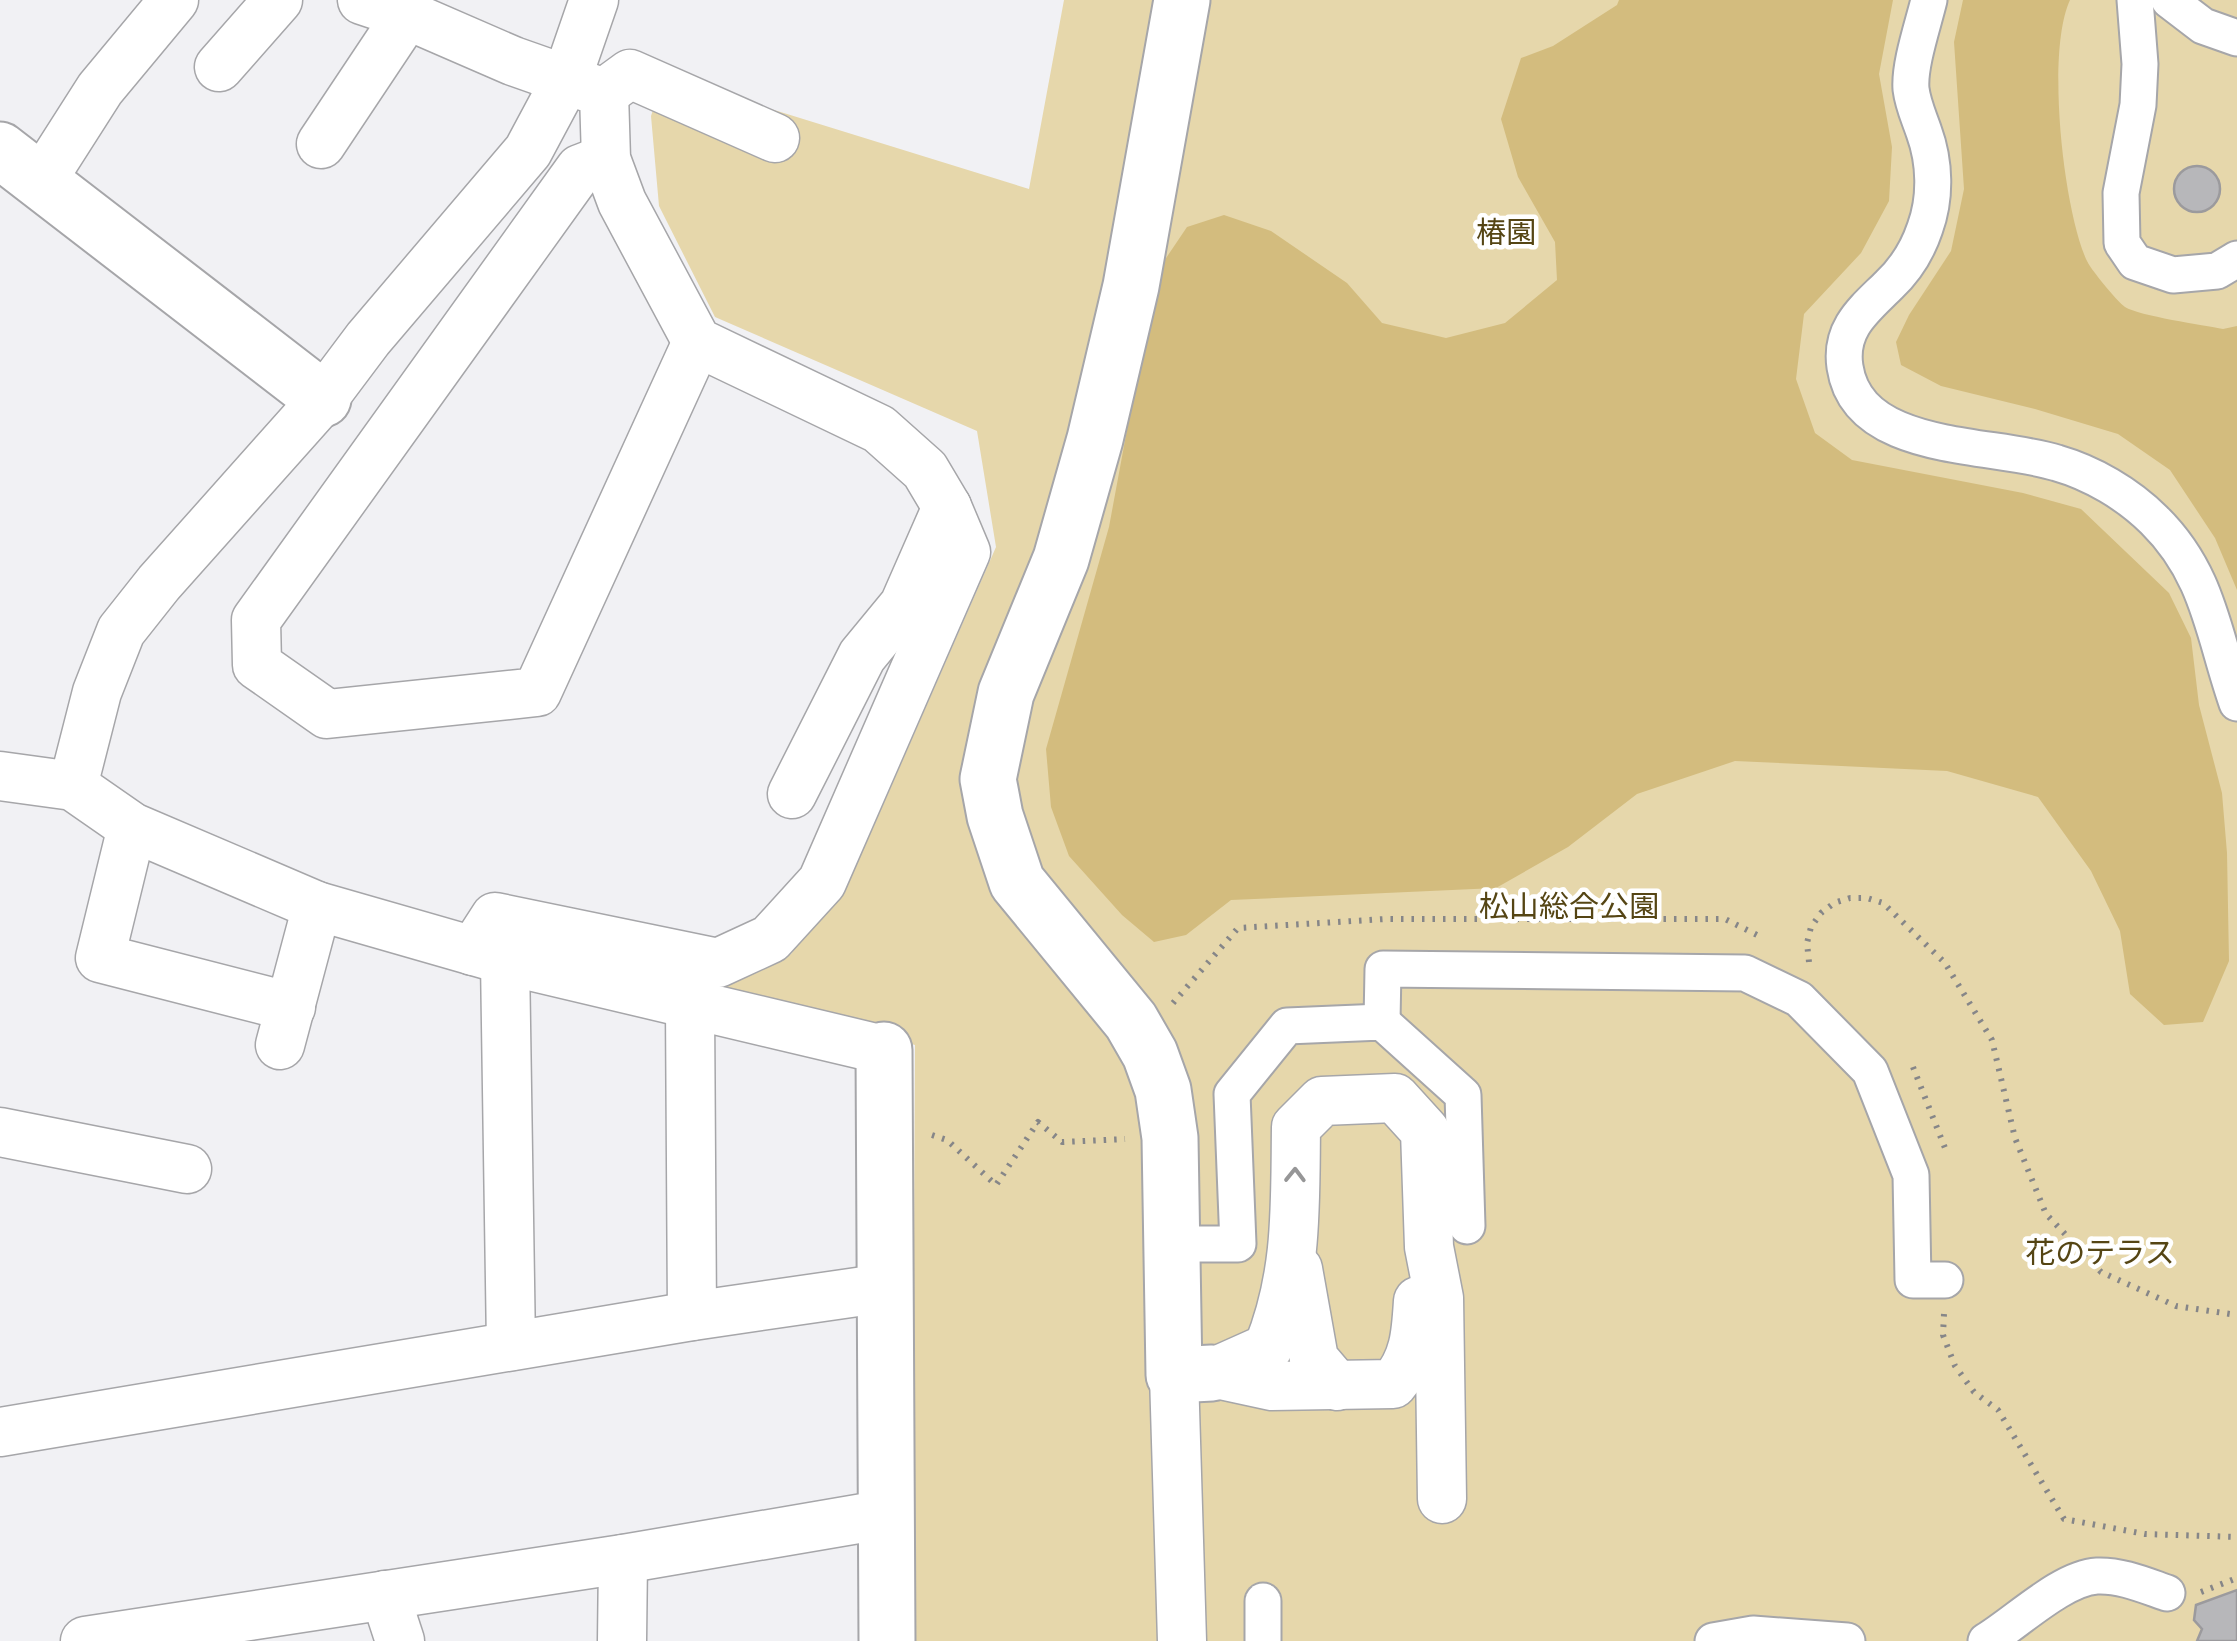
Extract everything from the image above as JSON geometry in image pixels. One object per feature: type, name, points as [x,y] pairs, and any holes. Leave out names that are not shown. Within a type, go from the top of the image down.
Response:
[{"type":"street","points":[[174,0],[100,89],[20,167],[324,399]]},
{"type":"street","points":[[219,67],[278,0]]},
{"type":"street","points":[[512,1346],[489,956],[494,917],[718,964],[770,939],[822,882],[966,552],[948,508],[925,470],[879,429],[696,342],[622,202],[606,159],[586,86],[594,0]]},
{"type":"street","points":[[1182,0],[1131,286],[1095,439],[1062,559],[1006,694],[988,779],[995,816],[1018,882],[1130,1021],[1150,1054],[1163,1090],[1193,1374],[1182,1641]]},
{"type":"street","points":[[1928,0],[1910,84],[1931,156],[1932,203],[1910,258],[1888,286],[1869,301],[1849,329],[1845,366],[1852,390],[1866,411],[1898,432],[2057,462],[2124,495],[2165,533],[2198,578],[2237,703]]},
{"type":"street","points":[[2135,0],[2140,64],[2138,105],[2121,193],[2122,243],[2135,262],[2172,275],[2217,271],[2237,259]]},
{"type":"street","points":[[2169,0],[2203,26],[2237,38]]},
{"type":"street","points":[[321,144],[387,6],[513,62],[586,86]]},
{"type":"street","points":[[72,786],[97,692],[122,630],[159,583],[324,399],[368,339],[586,86],[630,74],[775,138]]},
{"type":"street","points":[[606,159],[580,169],[256,620],[257,665],[327,714],[537,692],[696,342]]},
{"type":"street","points":[[792,794],[862,656],[904,606],[948,508]]},
{"type":"street","points":[[0,776],[72,786],[132,827],[317,906],[489,956],[690,1007],[884,1050],[888,1641]]},
{"type":"street","points":[[132,827],[100,958],[285,1026],[317,906]]},
{"type":"street","points":[[1382,1022],[1383,969],[1745,974],[1799,999],[1870,1071],[1910,1175],[1913,1280],[1946,1280]]},
{"type":"street","points":[[690,1007],[692,1316]]},
{"type":"street","points":[[1197,1244],[1238,1244],[1232,1094],[1287,1026],[1382,1022],[1462,1095],[1439,1298],[1430,1499],[1410,1402],[1393,1384]]},
{"type":"street","points":[[1396,1098],[1425,1132],[1448,1237],[1418,1298],[1416,1341],[1404,1371],[1393,1384],[1338,1386],[1272,1386],[1193,1374],[1268,1348],[1282,1312],[1294,1250],[1296,1127],[1322,1100],[1396,1098]]},
{"type":"street","points":[[0,1132],[187,1169]]},
{"type":"street","points":[[1294,1250],[1314,1360],[1338,1386]]},
{"type":"street","points":[[0,1432],[692,1316],[885,1288]]},
{"type":"street","points":[[84,1641],[162,1635],[887,1514]]},
{"type":"street","points":[[622,1560],[622,1641]]},
{"type":"street","points":[[1986,1641],[2064,1588],[2094,1576],[2126,1579],[2167,1593]]},
{"type":"street","points":[[385,1595],[400,1641]]},
{"type":"street","points":[[1264,1602],[1264,1641]]},
{"type":"street","points":[[1713,1641],[1752,1634],[1847,1641]]},
{"type":"path","points":[[1821,974],[1807,960],[1811,927],[1821,913],[1850,898],[1883,903],[1946,963],[1992,1040],[2015,1138],[2046,1214],[2101,1272],[2176,1306],[2237,1314]]},
{"type":"path","points":[[1903,1057],[1916,1071],[1944,1138],[1946,1155]]},
{"type":"path","points":[[884,1116],[947,1140],[996,1185],[1038,1122],[1062,1142],[1142,1138]]},
{"type":"path","points":[[1946,1280],[1944,1335],[1955,1366],[1974,1392],[1998,1410],[2064,1519],[2145,1534],[2237,1537]]},
{"type":"green space","name":"松山総合公園","points":[[1064,0],[2237,0],[2237,1641],[912,1641],[915,1045],[709,986],[791,954],[865,846],[996,547],[977,431],[715,317],[659,206],[651,116],[664,76],[1029,189]]},
{"type":"shaded area","points":[[1619,0],[1893,0],[1879,74],[1892,147],[1889,201],[1861,253],[1804,314],[1796,379],[1815,433],[1852,460],[2023,493],[2081,509],[2169,593],[2191,638],[2199,705],[2222,793],[2227,853],[2229,961],[2203,1022],[2164,1025],[2130,994],[2120,931],[2091,871],[2038,797],[1947,771],[1735,761],[1637,794],[1568,847],[1496,888],[1231,900],[1186,935],[1154,942],[1122,915],[1069,856],[1051,807],[1046,749],[1109,527],[1156,273],[1187,227],[1224,215],[1271,231],[1347,283],[1382,323],[1446,338],[1505,323],[1557,280],[1555,242],[1518,177],[1501,119],[1521,58],[1553,46]]},
{"type":"shaded area","points":[[1963,0],[2070,0],[2059,55],[2060,129],[2070,203],[2086,259],[2125,307],[2223,329],[2237,326],[2237,590],[2215,538],[2170,470],[2118,434],[1941,386],[1901,365],[1896,342],[1951,251],[1964,189],[1954,42]]},
{"type":"building","points":[[2197,166],[2213,173],[2220,189],[2213,205],[2197,212],[2181,205],[2174,189],[2181,173]]},
{"type":"building","points":[[2237,1590],[2237,1641],[2197,1641],[2202,1629],[2194,1620],[2196,1605]]},
{"type":"park label","name":"椿園","points":[[1506,233]]},
{"type":"park label","name":"花のテラス","points":[[2100,1253]]}]
